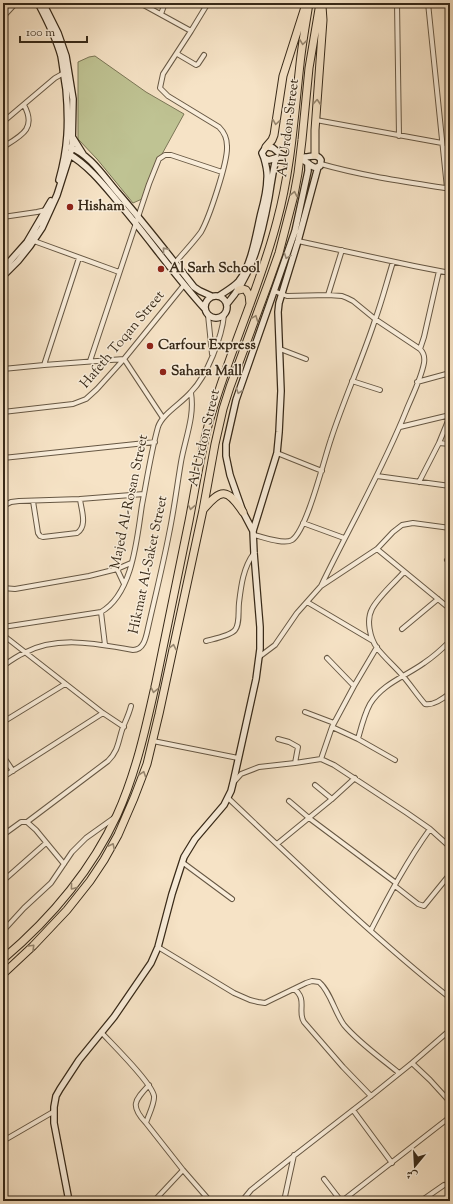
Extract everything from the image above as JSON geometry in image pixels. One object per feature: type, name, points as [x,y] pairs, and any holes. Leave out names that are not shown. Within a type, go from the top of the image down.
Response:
[{"type":"highway","points":[[266,147],[272,140],[274,134],[283,76],[307,3]]},
{"type":"highway","name":"Al-Urdon Street","points":[[3,959],[39,926],[78,880],[100,847],[116,817],[138,756],[149,713],[208,424],[224,374],[271,243],[286,188],[292,147],[307,3]]},
{"type":"highway","points":[[315,155],[315,130],[323,20],[321,3]]},
{"type":"highway","name":"Al-Urdon Street","points":[[3,974],[33,946],[67,910],[90,881],[111,849],[129,810],[147,764],[203,510],[223,409],[279,253],[294,195],[298,173],[309,68],[321,3]]},
{"type":"highway","points":[[239,290],[248,292],[250,304]]},
{"type":"highway","points":[[203,510],[213,499],[222,494],[231,496],[243,512]]},
{"type":"street","points":[[3,17],[16,3]]},
{"type":"street","points":[[3,276],[18,261],[34,241],[62,183],[67,166],[69,150],[68,126],[64,73],[61,56],[54,36],[38,3]]},
{"type":"street","points":[[3,269],[28,242],[48,211],[58,185],[72,137],[73,99],[66,56],[58,33],[43,3]]},
{"type":"street","points":[[140,3],[192,31]]},
{"type":"street","points":[[161,14],[165,3]]},
{"type":"street","points":[[175,263],[198,236],[203,227],[213,201],[228,147],[222,130],[214,123],[163,92],[160,88],[163,74],[192,31],[208,3]]},
{"type":"street","points":[[397,3],[399,136]]},
{"type":"street","points":[[305,160],[312,167],[320,166],[448,189],[428,3]]},
{"type":"street","points":[[177,53],[196,65],[204,55]]},
{"type":"street","points":[[3,122],[55,78],[64,73]]},
{"type":"street","points":[[3,147],[19,138],[26,129],[29,117],[24,105]]},
{"type":"street","points":[[316,120],[442,143]]},
{"type":"street","points":[[72,137],[83,154],[93,164],[136,219],[184,285],[206,312],[214,318],[224,315],[227,304],[239,290],[247,276],[254,259],[267,206],[273,169],[281,157]]},
{"type":"street","points":[[443,152],[450,142]]},
{"type":"street","points":[[69,150],[100,180],[136,219],[194,287],[212,296],[219,296],[233,287],[244,272],[251,255],[267,180],[266,166],[262,153],[266,147],[269,147],[273,148],[281,157]]},
{"type":"street","points":[[69,150],[83,154]]},
{"type":"street","points":[[90,361],[148,184],[159,160],[165,155],[171,155],[222,172]]},
{"type":"street","points":[[69,1201],[56,1136],[53,1112],[56,1096],[79,1060],[114,1017],[148,969],[158,947],[182,862],[188,849],[228,798],[233,783],[256,679],[259,657],[260,627],[253,533],[277,453],[281,405],[278,312],[281,294],[321,160],[315,155],[305,160]]},
{"type":"street","points":[[264,158],[269,160],[281,157]]},
{"type":"street","points":[[305,160],[308,171],[295,231],[236,400],[226,444],[226,456],[230,475],[243,512],[253,533],[281,542],[289,542],[295,537],[303,523],[322,471],[330,440],[375,319],[393,262]]},
{"type":"street","points":[[67,166],[76,164],[85,166]]},
{"type":"street","points":[[3,217],[48,211]]},
{"type":"street","points":[[34,241],[119,272]]},
{"type":"street","points":[[298,241],[450,273]]},
{"type":"street","points":[[328,295],[342,250]]},
{"type":"street","points":[[44,365],[79,258]]},
{"type":"street","points":[[420,349],[439,271]]},
{"type":"street","name":"Hafeth Toqan Street","points":[[3,412],[73,404],[86,399],[98,389],[124,359],[184,285]]},
{"type":"street","points":[[274,291],[287,296],[328,295],[347,298],[423,352],[424,362],[400,427],[377,476],[344,538],[321,586]]},
{"type":"street","points":[[212,296],[206,302],[212,357]]},
{"type":"street","points":[[219,296],[223,298],[227,304]]},
{"type":"street","name":"Majed Al-Rosan Street","points":[[101,612],[112,604],[124,584],[131,563],[158,427],[163,418],[191,393],[202,378],[212,357],[224,323],[224,315]]},
{"type":"street","points":[[280,349],[306,359]]},
{"type":"street","points":[[3,369],[124,359],[163,418]]},
{"type":"street","points":[[417,382],[450,372]]},
{"type":"street","points":[[352,381],[380,390]]},
{"type":"street","name":"Hikmat Al-Saket Street","points":[[3,666],[25,652],[55,643],[70,642],[105,645],[136,650],[142,647],[146,638],[170,532],[181,462],[192,410],[191,393]]},
{"type":"street","points":[[400,427],[450,415]]},
{"type":"street","points":[[419,482],[439,443],[450,415]]},
{"type":"street","points":[[3,458],[155,442]]},
{"type":"street","points":[[439,443],[450,444]]},
{"type":"street","points":[[277,453],[322,471]]},
{"type":"street","points":[[377,476],[450,486]]},
{"type":"street","points":[[3,506],[11,502],[144,494]]},
{"type":"street","points":[[33,501],[38,532],[40,536],[43,537],[77,532],[80,530],[83,523],[80,499]]},
{"type":"street","points":[[303,523],[344,538]]},
{"type":"street","points":[[259,657],[275,645],[291,620],[321,586],[377,549],[402,525],[413,523],[450,528]]},
{"type":"street","points":[[377,549],[450,609]]},
{"type":"street","points":[[206,641],[232,633],[236,628],[246,565],[254,554]]},
{"type":"street","points":[[3,588],[15,589],[45,584],[117,569],[131,563]]},
{"type":"street","points":[[117,569],[124,584]]},
{"type":"street","points":[[404,572],[372,609],[369,620],[373,641],[425,704],[431,704],[446,697],[450,693]]},
{"type":"street","points":[[402,629],[438,599]]},
{"type":"street","points":[[307,602],[373,641]]},
{"type":"street","points":[[3,627],[101,612],[105,645]]},
{"type":"street","points":[[3,635],[103,713],[124,726]]},
{"type":"street","points":[[358,740],[370,704],[387,687],[424,663],[450,641]]},
{"type":"street","points":[[321,759],[333,726],[377,647]]},
{"type":"street","points":[[327,658],[354,686]]},
{"type":"street","points":[[3,722],[65,684]]},
{"type":"street","points":[[3,835],[21,822],[26,822],[108,761],[116,753],[132,706]]},
{"type":"street","points":[[305,712],[395,760]]},
{"type":"street","points":[[3,777],[103,713]]},
{"type":"street","points":[[278,739],[289,742],[298,747],[295,763]]},
{"type":"street","points":[[152,741],[238,758]]},
{"type":"street","points":[[3,756],[13,771]]},
{"type":"street","points":[[233,783],[242,774],[259,767],[321,759],[334,764],[430,829],[450,847]]},
{"type":"street","points":[[277,844],[355,778]]},
{"type":"street","points":[[315,785],[332,799]]},
{"type":"street","points":[[228,798],[302,869],[418,973],[450,998]]},
{"type":"street","points":[[289,801],[395,884],[418,904],[424,906],[450,874]]},
{"type":"street","points":[[3,931],[24,908],[51,883],[72,852],[86,838],[116,817]]},
{"type":"street","points":[[26,822],[36,830],[64,864]]},
{"type":"street","points":[[371,930],[413,853],[430,829]]},
{"type":"street","points":[[3,881],[46,843]]},
{"type":"street","points":[[182,862],[232,898]]},
{"type":"street","points":[[158,947],[234,993],[250,1000],[265,1003],[309,982],[319,982],[325,988],[339,1018],[350,1032],[399,1073]]},
{"type":"street","points":[[294,989],[299,993],[301,998],[302,1016],[304,1022],[343,1067],[371,1096]]},
{"type":"street","points":[[242,1201],[251,1190],[294,1154],[371,1096],[450,1030]]},
{"type":"street","points":[[101,1032],[143,1076],[154,1094],[154,1100],[146,1123]]},
{"type":"street","points":[[412,1062],[450,1102]]},
{"type":"street","points":[[148,1085],[138,1097],[136,1103],[137,1111],[183,1170],[210,1201]]},
{"type":"street","points":[[353,1110],[392,1163]]},
{"type":"street","points":[[3,1141],[53,1112]]},
{"type":"street","points":[[324,1180],[342,1201],[450,1117]]},
{"type":"street","points":[[284,1201],[294,1154]]},
{"type":"street","points":[[154,1201],[183,1170]]},
{"type":"street","points":[[421,1201],[444,1185]]},
{"type":"green space","points":[[95,56],[146,92],[184,114],[156,165],[142,199],[133,203],[97,159],[78,139],[78,62]]},
{"type":"place","name":"Hisham","points":[[70,207]]},
{"type":"place","name":"Al Sarh School","points":[[161,269]]},
{"type":"place","name":"Carfour Express","points":[[150,346]]},
{"type":"place","name":"Sahara Mall","points":[[163,372]]}]
